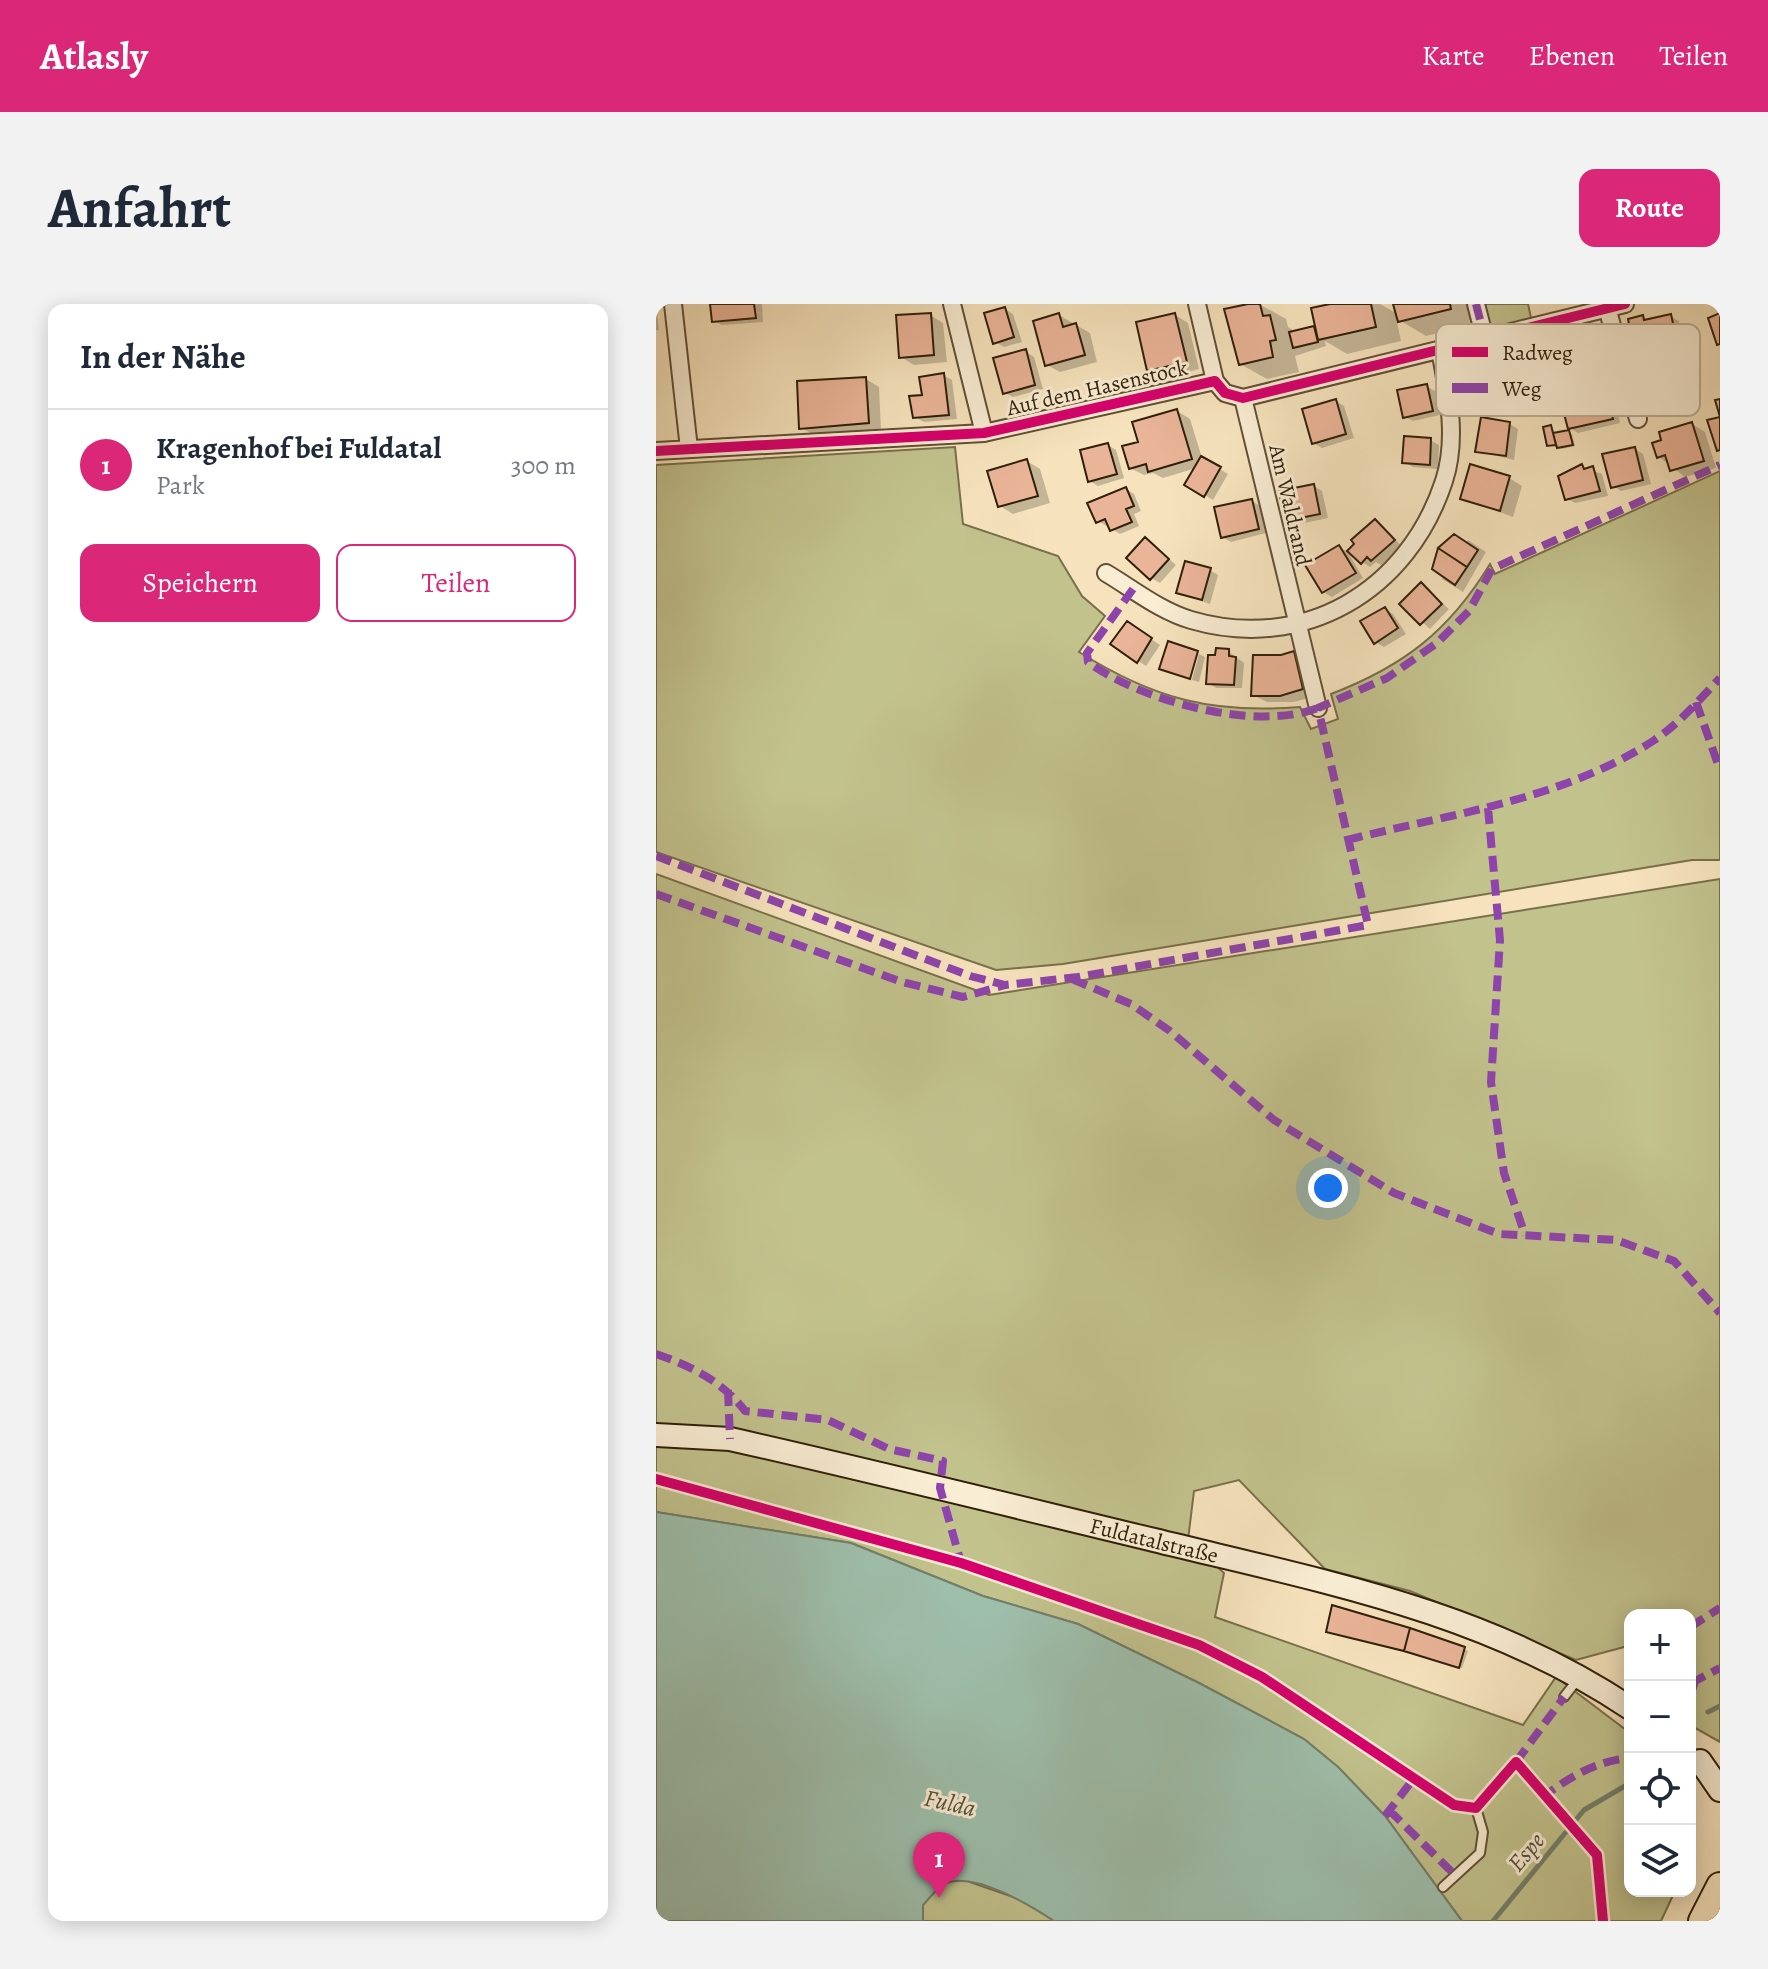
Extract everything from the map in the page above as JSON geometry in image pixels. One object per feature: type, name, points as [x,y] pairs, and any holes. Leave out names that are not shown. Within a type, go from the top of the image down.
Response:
[{"type":"main road","name":"Fuldatalstraße","points":[[656,1435],[730,1439],[1407,1602],[1534,1651],[1581,1675],[1624,1704]]},
{"type":"main road","points":[[1703,1760],[1720,1790]]},
{"type":"main road","points":[[1702,1921],[1720,1886]]},
{"type":"street","points":[[673,304],[689,449]]},
{"type":"street","points":[[952,304],[984,433]]},
{"type":"street","points":[[1197,304],[1215,381]]},
{"type":"street","points":[[1476,304],[1481,324]]},
{"type":"street","points":[[1540,324],[1606,306],[1625,304]]},
{"type":"street","points":[[1243,398],[1436,351]]},
{"type":"street","name":"Auf dem Hasenstock","points":[[656,451],[984,433],[1215,381],[1225,393],[1243,398]]},
{"type":"street","name":"Am Waldrand","points":[[1243,398],[1318,708]]},
{"type":"street","points":[[1106,573],[1189,619],[1259,629],[1338,611],[1376,585],[1404,560],[1422,530],[1445,480],[1452,416]]},
{"type":"lane","points":[[1564,1697],[1581,1675]]},
{"type":"lane","points":[[1443,1887],[1480,1853],[1483,1832],[1476,1808]]},
{"type":"green space","points":[[1481,304],[1528,304],[1532,322],[1486,324]]},
{"type":"green space","points":[[955,447],[963,524],[1058,556],[1082,596],[1105,616],[1079,652],[1133,681],[1185,700],[1239,708],[1300,707],[1311,729],[1338,719],[1331,694],[1403,658],[1441,627],[1490,564],[1495,574],[1720,471],[1720,860],[1692,860],[1063,964],[996,970],[656,852],[656,465]]},
{"type":"green space","points":[[656,874],[989,995],[1720,879],[1720,1742],[1696,1728],[1696,1609],[1624,1609],[1624,1647],[1576,1660],[1410,1591],[1325,1569],[1239,1480],[1194,1491],[1188,1540],[1224,1573],[1215,1617],[1523,1725],[1556,1677],[1624,1728],[1624,1897],[1672,1897],[1661,1921],[1462,1921],[1385,1816],[1338,1767],[1304,1739],[1199,1683],[1078,1624],[983,1596],[851,1543],[656,1512]]},
{"type":"green space","points":[[964,1880],[1022,1900],[1057,1921],[807,1921],[890,1889]]},
{"type":"water","name":"Fulda","points":[[656,1512],[851,1543],[983,1596],[1078,1624],[1199,1683],[1304,1739],[1338,1767],[1385,1816],[1462,1921],[1054,1921],[1002,1892],[972,1882],[958,1881],[946,1883],[937,1889],[923,1905],[923,1921],[656,1921]]},
{"type":"building","points":[[710,304],[754,304],[756,318],[712,322]]},
{"type":"building","points":[[1260,304],[1263,316],[1270,315],[1276,340],[1270,341],[1273,357],[1239,365],[1224,309]]},
{"type":"building","points":[[1330,304],[1371,304],[1376,327],[1318,340],[1311,308]]},
{"type":"building","points":[[1393,304],[1450,304],[1451,309],[1398,322]]},
{"type":"building","points":[[1005,307],[1014,337],[993,344],[984,313]]},
{"type":"building","points":[[931,313],[934,355],[899,358],[896,315]]},
{"type":"building","points":[[1059,313],[1063,327],[1076,323],[1085,355],[1045,366],[1033,321]]},
{"type":"building","points":[[1175,313],[1187,362],[1147,371],[1136,322]]},
{"type":"building","points":[[1720,313],[1720,344],[1717,345],[1708,318]]},
{"type":"building","points":[[1671,314],[1673,324],[1629,324],[1628,319],[1643,315],[1644,320]]},
{"type":"building","points":[[1314,326],[1318,342],[1293,348],[1289,332]]},
{"type":"building","points":[[1026,349],[1035,385],[1003,394],[993,358]]},
{"type":"building","points":[[944,373],[949,415],[913,418],[909,396],[922,395],[919,377]]},
{"type":"building","points":[[866,377],[869,423],[799,429],[797,381]]},
{"type":"building","points":[[1427,384],[1433,411],[1403,418],[1397,390]]},
{"type":"building","points":[[1336,399],[1346,434],[1312,444],[1302,409]]},
{"type":"building","points":[[1720,399],[1720,417],[1715,400]]},
{"type":"building","points":[[1177,409],[1192,459],[1148,472],[1146,464],[1129,469],[1122,446],[1138,442],[1132,422]]},
{"type":"building","points":[[1565,416],[1612,416],[1613,419],[1568,429]]},
{"type":"building","points":[[1481,417],[1510,422],[1506,456],[1475,452]]},
{"type":"building","points":[[1720,417],[1720,450],[1717,451],[1707,420]]},
{"type":"building","points":[[1692,422],[1704,461],[1670,471],[1665,455],[1657,458],[1652,443],[1661,440],[1659,432]]},
{"type":"building","points":[[1551,425],[1556,445],[1547,446],[1543,427]]},
{"type":"building","points":[[1569,430],[1573,445],[1557,448],[1553,433]]},
{"type":"building","points":[[1404,436],[1431,438],[1430,465],[1402,463]]},
{"type":"building","points":[[1108,443],[1117,474],[1088,482],[1080,450]]},
{"type":"building","points":[[1635,447],[1643,480],[1611,488],[1602,454]]},
{"type":"building","points":[[1201,456],[1221,467],[1204,497],[1184,485]]},
{"type":"building","points":[[1027,459],[1038,496],[998,507],[987,471]]},
{"type":"building","points":[[1470,464],[1510,476],[1500,511],[1460,499]]},
{"type":"building","points":[[1582,464],[1584,469],[1593,466],[1600,491],[1565,500],[1558,476]]},
{"type":"building","points":[[1314,484],[1320,514],[1285,521],[1279,491]]},
{"type":"building","points":[[1126,487],[1134,506],[1126,509],[1132,522],[1110,531],[1105,519],[1096,523],[1087,503]]},
{"type":"building","points":[[1252,499],[1259,529],[1221,538],[1214,507]]},
{"type":"building","points":[[1375,519],[1395,540],[1371,561],[1367,557],[1361,564],[1347,551],[1354,544],[1351,540]]},
{"type":"building","points":[[1454,534],[1478,550],[1467,567],[1438,548]]},
{"type":"building","points":[[1145,537],[1169,559],[1150,580],[1126,558]]},
{"type":"building","points":[[1339,545],[1356,573],[1322,593],[1305,565]]},
{"type":"building","points":[[1438,548],[1467,567],[1455,585],[1432,569]]},
{"type":"building","points":[[1185,561],[1211,568],[1202,600],[1176,593]]},
{"type":"building","points":[[1421,582],[1442,604],[1420,625],[1399,604]]},
{"type":"building","points":[[1385,607],[1398,628],[1374,644],[1360,621]]},
{"type":"building","points":[[1127,621],[1152,638],[1137,663],[1110,644]]},
{"type":"building","points":[[1168,641],[1198,651],[1190,679],[1159,669]]},
{"type":"building","points":[[1216,648],[1229,649],[1229,656],[1236,657],[1234,685],[1206,684],[1208,655],[1215,655]]},
{"type":"building","points":[[1294,651],[1303,689],[1280,696],[1251,696],[1253,655],[1281,655]]},
{"type":"building","points":[[1332,1605],[1410,1628],[1404,1651],[1326,1632]]},
{"type":"building","points":[[1410,1628],[1465,1647],[1459,1668],[1404,1651]]},
{"type":"waterway","name":"Espe","points":[[1708,1712],[1720,1706]]},
{"type":"waterway","name":"Espe","points":[[1493,1921],[1584,1810],[1624,1787]]},
{"type":"marked path","points":[[1476,304],[1481,324]]},
{"type":"marked path","points":[[656,856],[970,976],[1005,985],[1078,977],[1368,925],[1318,708],[1387,678],[1437,643],[1469,611],[1492,569],[1720,465]]},
{"type":"marked path","points":[[1133,589],[1087,653],[1088,662],[1137,689],[1199,709],[1263,716],[1292,715],[1318,708]]},
{"type":"marked path","points":[[1347,840],[1504,803],[1581,778],[1662,735],[1720,678]]},
{"type":"marked path","points":[[1696,702],[1720,770]]},
{"type":"marked path","points":[[1488,808],[1500,940],[1491,1082],[1504,1173],[1525,1235]]},
{"type":"marked path","points":[[656,894],[902,982],[963,997],[1005,985]]},
{"type":"marked path","points":[[1072,979],[1131,1004],[1170,1031],[1274,1120],[1394,1193],[1499,1234],[1616,1240],[1674,1261],[1720,1313]]},
{"type":"marked path","points":[[656,1354],[705,1376],[726,1391],[745,1411],[828,1420],[889,1449],[943,1461],[940,1488],[961,1563]]},
{"type":"marked path","points":[[728,1390],[730,1439]]},
{"type":"marked path","points":[[1696,1623],[1720,1608]]},
{"type":"marked path","points":[[1696,1680],[1720,1668]]},
{"type":"marked path","points":[[1516,1762],[1564,1697]]},
{"type":"marked path","points":[[1551,1800],[1547,1794],[1576,1775],[1607,1762],[1624,1759]]},
{"type":"marked path","points":[[1385,1816],[1415,1777]]},
{"type":"marked path","points":[[1389,1810],[1456,1876]]},
{"type":"cycle path","points":[[1544,324],[1625,304]]},
{"type":"cycle path","points":[[656,451],[984,433],[1215,381],[1225,393],[1243,398],[1436,351]]},
{"type":"cycle path","points":[[656,1479],[961,1563],[1199,1645],[1262,1677],[1454,1805],[1476,1808],[1516,1762],[1597,1855],[1603,1921]]},
{"type":"place","name":"Kragenhof bei Fuldatal","points":[[939,1898]]}]
